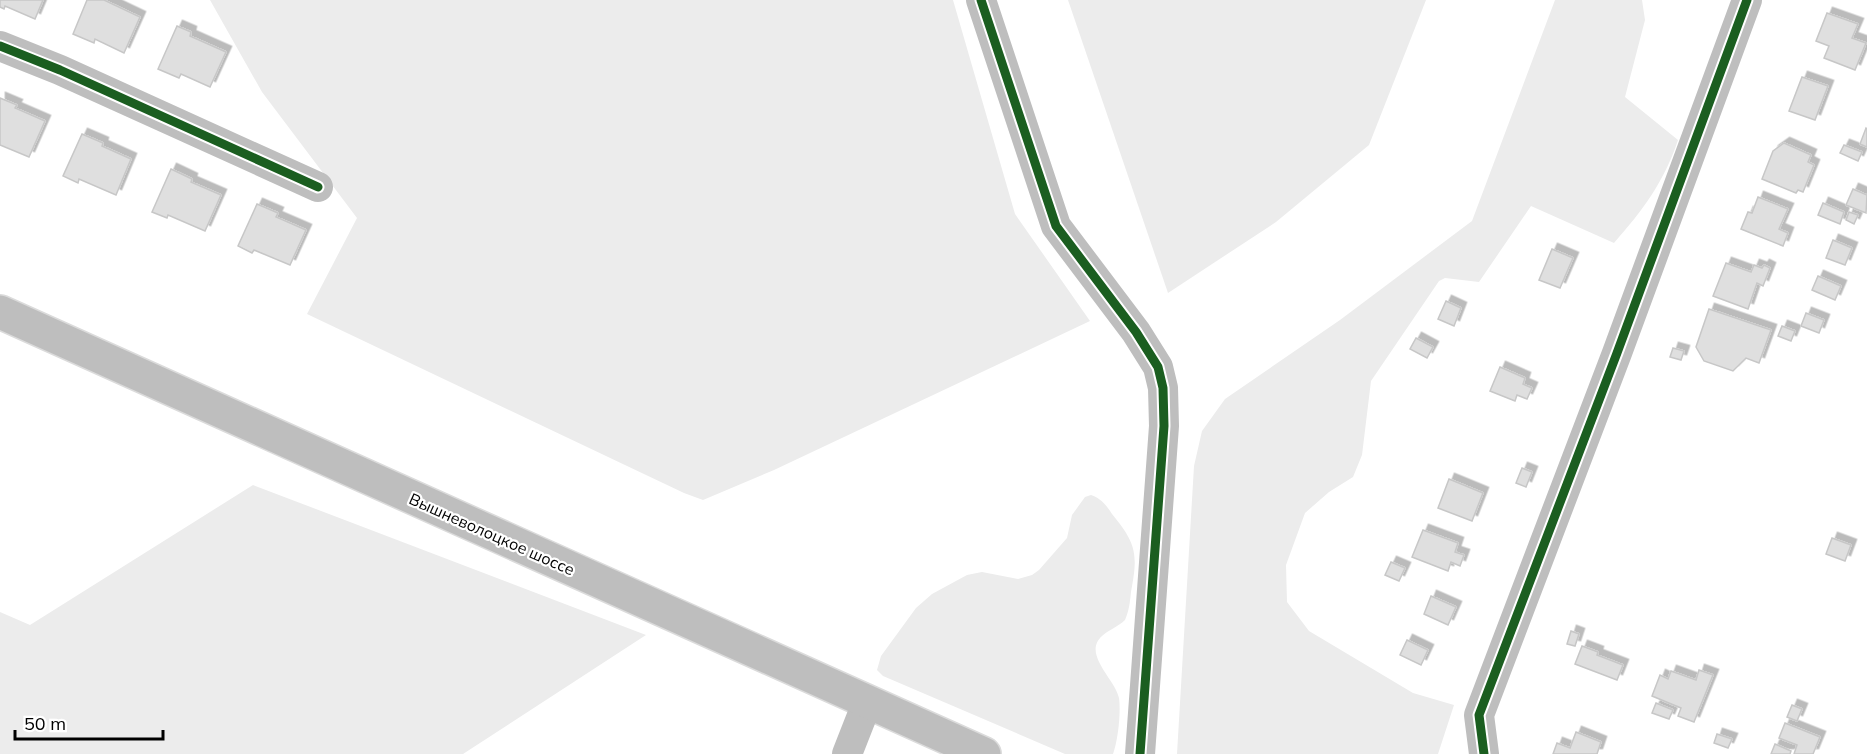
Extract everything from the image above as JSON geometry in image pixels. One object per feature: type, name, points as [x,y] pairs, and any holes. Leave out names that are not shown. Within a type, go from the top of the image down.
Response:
[{"type":"main road","name":"Вышневолоцкое шоссе","points":[[0,312],[867,703],[945,745],[984,754]]},
{"type":"street","points":[[981,0],[1056,226],[1136,332],[1158,367],[1163,388],[1164,426],[1140,754]]},
{"type":"street","points":[[1484,754],[1479,715],[1608,376],[1747,0]]},
{"type":"street","points":[[0,46],[60,70],[318,187]]},
{"type":"street","points":[[847,754],[867,703]]},
{"type":"shaded area","points":[[210,0],[953,0],[1015,214],[1090,321],[774,470],[703,500],[307,314],[357,218],[262,92]]},
{"type":"shaded area","points":[[1068,0],[1426,0],[1369,145],[1276,222],[1168,293]]},
{"type":"shaded area","points":[[1555,0],[1642,0],[1645,20],[1625,97],[1678,140],[1666,169],[1643,207],[1614,243],[1531,206],[1479,282],[1445,278],[1439,281],[1371,381],[1362,455],[1353,477],[1329,492],[1305,513],[1286,565],[1287,602],[1309,631],[1413,693],[1454,705],[1438,754],[1177,754],[1194,466],[1202,431],[1225,399],[1340,320],[1472,221]]},
{"type":"shaded area","points":[[253,485],[646,635],[463,754],[0,754],[0,612],[30,625]]},
{"type":"shaded area","points":[[1091,495],[1103,503],[1120,524],[1131,542],[1135,559],[1130,603],[1125,620],[1102,636],[1097,643],[1096,651],[1119,698],[1119,726],[1113,754],[1065,754],[883,676],[877,670],[881,656],[916,608],[932,594],[967,575],[982,572],[1018,579],[1032,575],[1039,570],[1067,538],[1072,515],[1085,497]]},
{"type":"building","points":[[0,0],[43,0],[35,19],[5,6],[4,9],[0,7]]},
{"type":"building","points":[[87,0],[104,0],[140,17],[124,53],[95,39],[94,43],[73,34]]},
{"type":"building","points":[[1827,13],[1858,24],[1852,38],[1866,43],[1855,70],[1824,58],[1829,46],[1816,41]]},
{"type":"building","points":[[177,26],[191,32],[190,36],[226,52],[210,87],[181,74],[179,78],[158,69]]},
{"type":"building","points":[[1802,77],[1828,86],[1815,120],[1789,111]]},
{"type":"building","points":[[0,98],[17,105],[15,108],[45,121],[29,157],[0,145]]},
{"type":"building","points":[[1867,129],[1867,147],[1860,144]]},
{"type":"building","points":[[82,134],[131,159],[116,195],[79,179],[78,183],[63,176]]},
{"type":"building","points":[[1784,143],[1811,155],[1808,162],[1814,165],[1803,192],[1798,190],[1796,193],[1762,179],[1773,151]]},
{"type":"building","points":[[1844,145],[1862,152],[1858,161],[1840,153]]},
{"type":"building","points":[[171,169],[192,179],[191,182],[221,195],[205,231],[168,215],[167,218],[152,212]]},
{"type":"building","points":[[1853,189],[1867,195],[1866,213],[1846,205]]},
{"type":"building","points":[[1758,197],[1788,209],[1779,229],[1788,233],[1783,246],[1741,229],[1748,212],[1752,213]]},
{"type":"building","points":[[1823,203],[1844,212],[1840,224],[1818,215]]},
{"type":"building","points":[[257,204],[278,213],[276,217],[306,230],[290,265],[238,246]]},
{"type":"building","points":[[1849,212],[1858,215],[1854,224],[1846,220]]},
{"type":"building","points":[[1833,240],[1852,248],[1845,265],[1826,258]]},
{"type":"building","points":[[1552,249],[1573,258],[1560,288],[1539,280]]},
{"type":"building","points":[[1726,263],[1751,272],[1754,265],[1762,268],[1764,265],[1770,268],[1763,286],[1757,283],[1748,309],[1713,296]]},
{"type":"building","points":[[1818,276],[1841,286],[1835,300],[1812,290]]},
{"type":"building","points":[[1446,301],[1461,308],[1454,326],[1438,319]]},
{"type":"building","points":[[1709,309],[1771,330],[1759,363],[1746,358],[1733,371],[1704,361],[1696,347]]},
{"type":"building","points":[[1806,313],[1824,320],[1819,333],[1801,326]]},
{"type":"building","points":[[1782,326],[1795,331],[1791,341],[1778,336]]},
{"type":"building","points":[[1416,338],[1433,347],[1427,358],[1410,349]]},
{"type":"building","points":[[1673,348],[1684,351],[1681,360],[1670,357]]},
{"type":"building","points":[[1500,367],[1525,378],[1523,384],[1532,388],[1527,399],[1517,395],[1515,401],[1490,391]]},
{"type":"building","points":[[1522,468],[1532,472],[1526,487],[1516,483]]},
{"type":"building","points":[[1449,479],[1483,493],[1472,521],[1438,508]]},
{"type":"building","points":[[1423,530],[1458,543],[1455,552],[1464,555],[1460,566],[1451,562],[1448,571],[1412,557]]},
{"type":"building","points":[[1832,538],[1851,545],[1845,561],[1826,554]]},
{"type":"building","points":[[1391,562],[1405,568],[1399,581],[1385,575]]},
{"type":"building","points":[[1431,596],[1456,607],[1448,625],[1424,614]]},
{"type":"building","points":[[1571,631],[1579,634],[1575,646],[1567,644]]},
{"type":"building","points":[[1407,640],[1428,650],[1421,665],[1400,655]]},
{"type":"building","points":[[1582,646],[1598,652],[1597,655],[1623,665],[1617,680],[1575,664]]},
{"type":"building","points":[[1699,670],[1713,675],[1694,722],[1678,716],[1681,708],[1652,696],[1660,675],[1668,679],[1671,671],[1696,680]]},
{"type":"building","points":[[1656,703],[1673,710],[1669,719],[1652,713]]},
{"type":"building","points":[[1792,705],[1802,709],[1797,721],[1787,717]]},
{"type":"building","points":[[1785,723],[1820,737],[1813,754],[1794,754],[1797,745],[1779,738]]},
{"type":"building","points":[[1576,732],[1601,742],[1597,754],[1553,754],[1557,743],[1570,748]]},
{"type":"building","points":[[1717,734],[1732,739],[1728,748],[1714,743]]},
{"type":"building","points":[[1775,744],[1791,751],[1790,754],[1771,754]]},
{"type":"cycle path","points":[[981,0],[1056,226],[1136,332],[1158,367],[1163,388],[1164,426],[1140,754]]},
{"type":"cycle path","points":[[1484,754],[1479,715],[1617,353],[1747,0]]},
{"type":"cycle path","points":[[0,46],[60,70],[318,187]]}]
